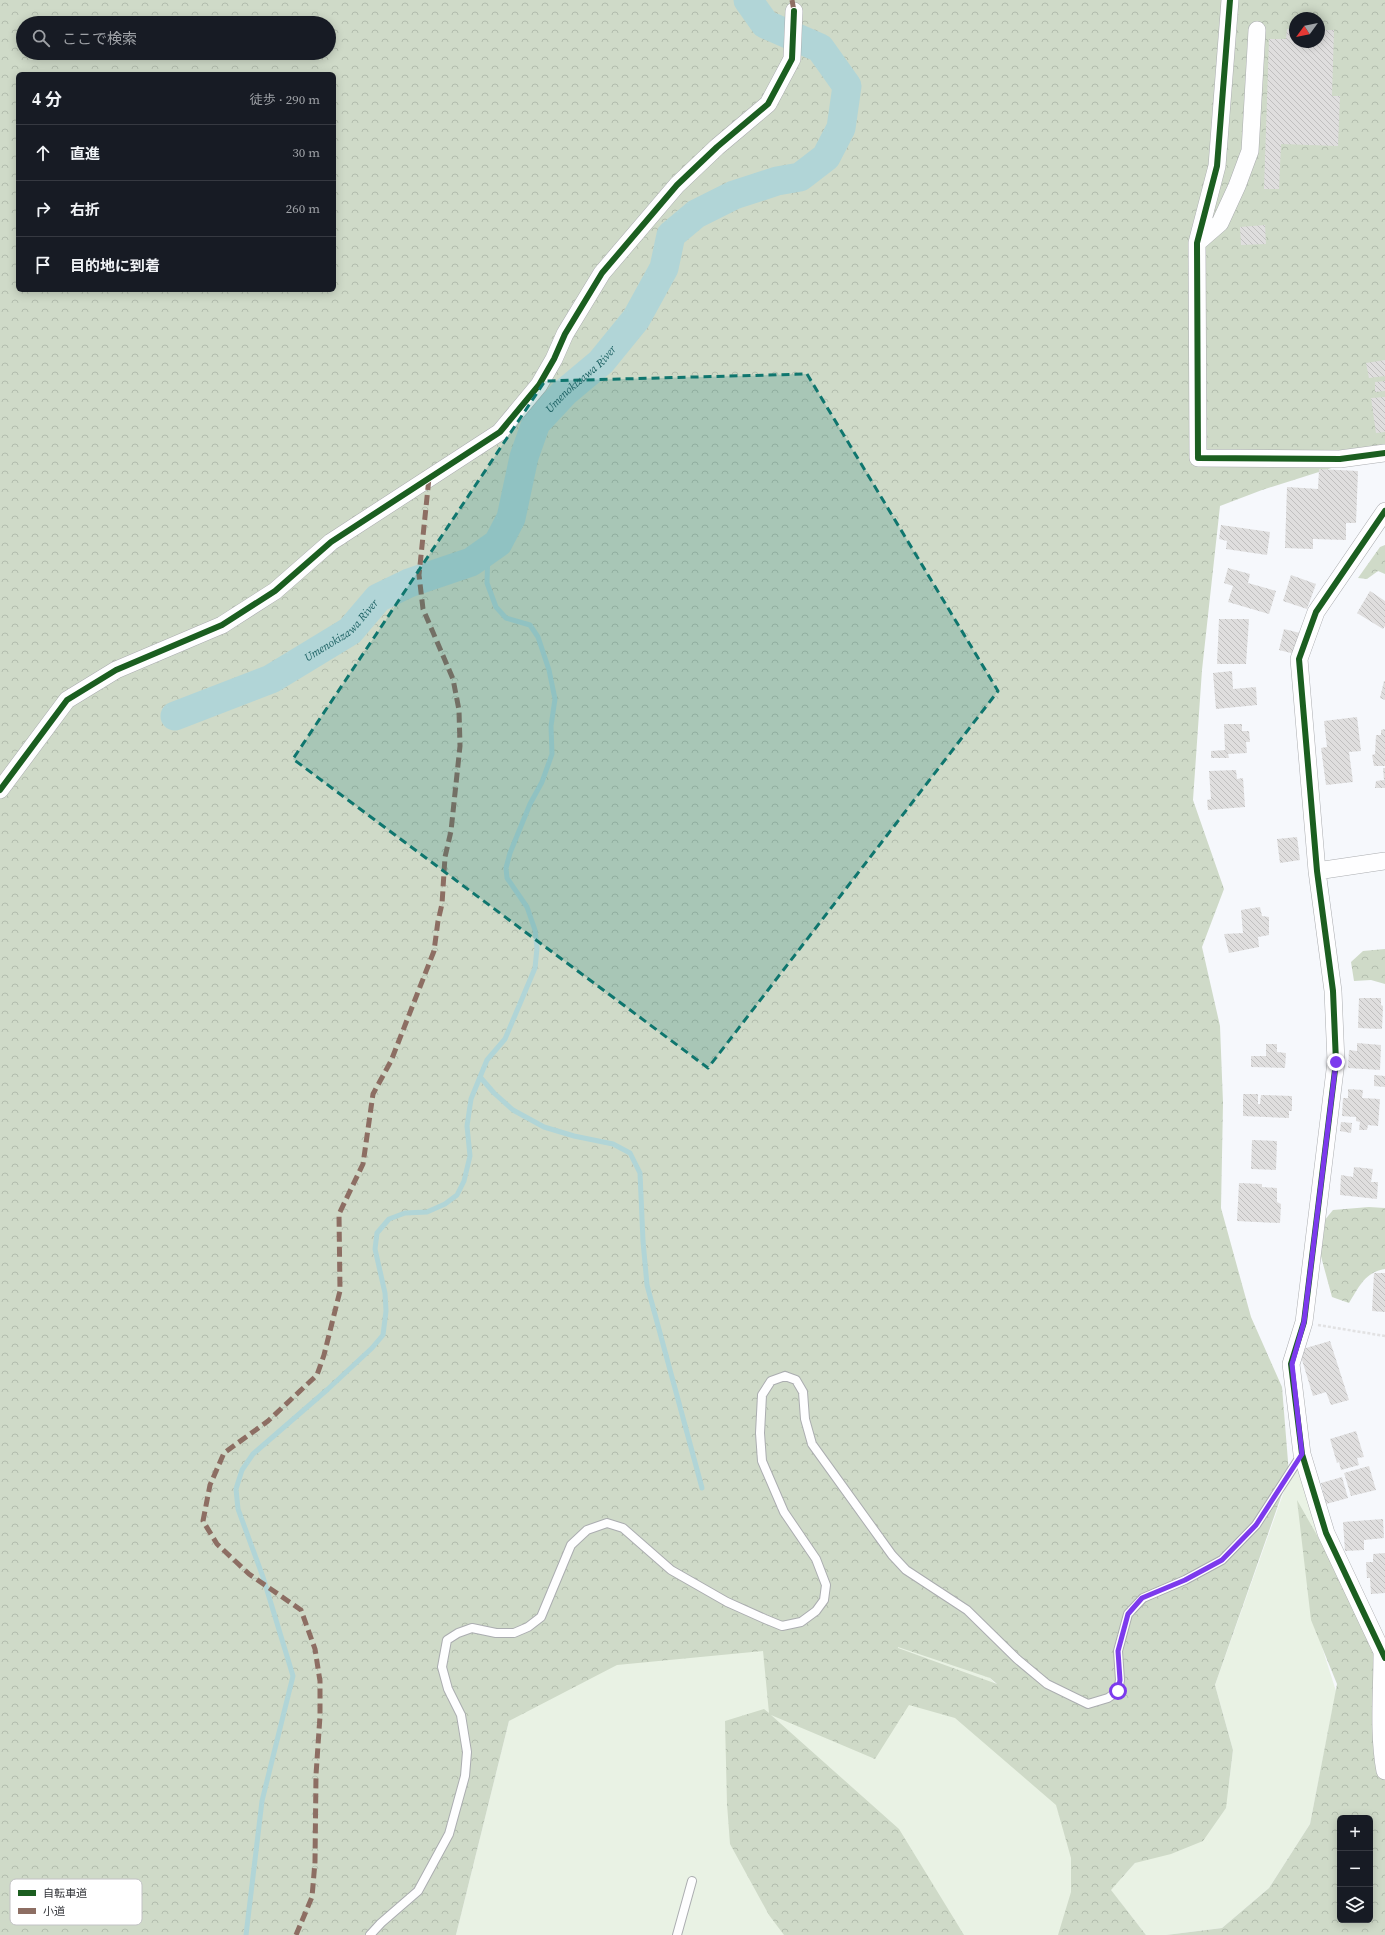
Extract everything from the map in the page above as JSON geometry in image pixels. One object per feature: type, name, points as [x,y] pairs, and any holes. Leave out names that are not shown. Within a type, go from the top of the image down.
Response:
[{"type":"street","points":[[1230,0],[1217,166],[1196,243],[1198,458],[1340,459],[1385,453]]},
{"type":"street","points":[[0,790],[67,700],[116,670],[222,625],[275,591],[331,542],[500,432],[539,385],[554,359],[565,334],[602,274],[677,185],[717,147],[768,104],[792,59],[794,11]]},
{"type":"street","points":[[1196,243],[1220,223],[1237,186],[1250,151],[1257,30]]},
{"type":"street","points":[[1385,511],[1316,612],[1299,659],[1317,870],[1333,991],[1336,1062],[1304,1322],[1292,1364],[1302,1454],[1326,1533],[1384,1654],[1382,1758],[1385,1772]]},
{"type":"street","points":[[1317,870],[1385,861]]},
{"type":"lane","points":[[370,1935],[381,1923],[418,1891],[449,1834],[465,1776],[467,1752],[461,1715],[448,1689],[442,1667],[447,1640],[458,1633],[472,1628],[514,1633],[528,1627],[541,1617],[571,1545],[587,1530],[607,1523],[623,1528],[670,1570],[727,1602],[782,1626],[801,1622],[816,1611],[824,1600],[826,1585],[816,1559],[784,1512],[762,1461],[760,1433],[762,1395],[771,1381],[785,1376],[796,1380],[804,1392],[805,1419],[812,1444],[892,1555],[906,1570],[967,1610],[1018,1659],[1047,1684],[1088,1704],[1108,1698],[1118,1691],[1120,1680],[1118,1651],[1128,1614],[1142,1598],[1185,1580],[1222,1560],[1256,1525],[1302,1454]]},
{"type":"lane","points":[[677,1935],[692,1881]]},
{"type":"path","points":[[1324,1326],[1385,1336]]},
{"type":"highlighted area","points":[[807,374],[998,691],[708,1068],[293,759],[545,381]]},
{"type":"shaded area","points":[[1305,1463],[1319,1528],[1320,1641],[1336,1691],[1310,1824],[1269,1888],[1222,1928],[1166,1935],[1146,1935],[1127,1911],[1134,1935],[456,1935],[509,1721],[628,1638],[951,1641],[1083,1767],[1118,1882],[1135,1863],[1221,1815],[1229,1783],[1233,1750],[1215,1685],[1292,1469]]},
{"type":"green space","points":[[0,0],[1385,0],[1385,451],[1262,490],[1220,506],[1202,670],[1193,800],[1224,889],[1202,947],[1220,1026],[1223,1103],[1221,1208],[1251,1317],[1282,1387],[1289,1474],[1215,1685],[1233,1750],[1226,1808],[1203,1841],[1171,1854],[1135,1863],[1111,1890],[1146,1935],[1058,1935],[1071,1892],[1071,1858],[1056,1805],[955,1718],[909,1705],[875,1759],[771,1715],[899,1829],[964,1935],[784,1935],[769,1915],[730,1844],[727,1804],[725,1721],[764,1709],[769,1713],[763,1651],[617,1665],[509,1721],[456,1935],[0,1935]],"holes":[[[898,1647],[990,1678],[997,1684]]]},
{"type":"green space","points":[[1385,545],[1385,574],[1378,571],[1367,579],[1358,578],[1380,547]]},
{"type":"green space","points":[[1385,949],[1385,984],[1371,980],[1354,981],[1351,962],[1363,951]]},
{"type":"green space","points":[[1369,1207],[1385,1208],[1385,1269],[1372,1273],[1367,1277],[1349,1303],[1332,1297],[1319,1249],[1323,1222],[1333,1210]]},
{"type":"green space","points":[[1297,1500],[1372,1632],[1385,1720],[1385,1935],[1166,1935],[1222,1928],[1269,1888],[1310,1824],[1337,1684],[1311,1620]]},
{"type":"building","points":[[1287,29],[1289,29],[1289,48],[1325,48],[1325,30],[1334,30],[1332,96],[1340,96],[1338,146],[1281,144],[1279,189],[1264,189],[1269,39],[1286,39]]},
{"type":"building","points":[[1265,225],[1266,244],[1241,245],[1240,227]]},
{"type":"building","points":[[1385,360],[1385,376],[1369,378],[1366,363]]},
{"type":"building","points":[[1385,381],[1385,391],[1375,392],[1375,382]]},
{"type":"building","points":[[1385,397],[1385,432],[1376,433],[1371,398]]},
{"type":"building","points":[[1319,469],[1358,471],[1356,523],[1346,523],[1346,540],[1313,539],[1313,549],[1285,548],[1287,487],[1318,489]]},
{"type":"building","points":[[1221,525],[1270,532],[1267,555],[1226,549],[1227,541],[1219,539]]},
{"type":"building","points":[[1228,568],[1250,574],[1248,583],[1276,591],[1269,614],[1228,602],[1233,586],[1224,583]]},
{"type":"building","points":[[1291,575],[1316,584],[1307,609],[1283,601]]},
{"type":"building","points":[[1370,591],[1385,601],[1385,626],[1383,629],[1357,613]]},
{"type":"building","points":[[1219,619],[1249,619],[1246,664],[1217,664]]},
{"type":"building","points":[[1284,629],[1300,633],[1295,654],[1279,650]]},
{"type":"building","points":[[1232,671],[1233,689],[1256,687],[1257,705],[1216,709],[1213,673]]},
{"type":"building","points":[[1385,681],[1385,700],[1380,698]]},
{"type":"building","points":[[1357,717],[1361,751],[1349,752],[1353,782],[1326,785],[1321,748],[1327,747],[1324,721]]},
{"type":"building","points":[[1224,724],[1242,724],[1242,731],[1249,731],[1250,742],[1246,742],[1247,753],[1228,754],[1229,758],[1211,758],[1211,751],[1225,750]]},
{"type":"building","points":[[1385,729],[1385,766],[1374,766],[1372,755],[1375,754],[1376,735],[1381,735],[1381,730]]},
{"type":"building","points":[[1383,768],[1385,768],[1385,788],[1375,788],[1376,781],[1384,780]]},
{"type":"building","points":[[1236,770],[1237,779],[1243,778],[1245,807],[1208,810],[1207,800],[1211,799],[1209,771]]},
{"type":"building","points":[[1297,837],[1300,860],[1280,863],[1277,839]]},
{"type":"building","points":[[1260,907],[1262,916],[1269,917],[1269,935],[1258,937],[1259,947],[1229,953],[1224,934],[1243,933],[1241,910]]},
{"type":"building","points":[[1359,998],[1381,998],[1381,1005],[1383,1006],[1382,1029],[1358,1028]]},
{"type":"building","points":[[1357,1043],[1381,1045],[1380,1070],[1348,1068],[1349,1050],[1357,1051]]},
{"type":"building","points":[[1266,1044],[1277,1044],[1277,1052],[1286,1053],[1285,1068],[1251,1067],[1251,1056],[1266,1056]]},
{"type":"building","points":[[1374,1075],[1385,1076],[1385,1087],[1374,1086]]},
{"type":"building","points":[[1348,1089],[1363,1090],[1362,1098],[1380,1099],[1378,1126],[1368,1125],[1367,1130],[1359,1130],[1360,1122],[1356,1121],[1356,1117],[1342,1116],[1343,1098],[1348,1098]]},
{"type":"building","points":[[1243,1094],[1258,1094],[1258,1104],[1260,1104],[1261,1095],[1292,1096],[1292,1111],[1289,1111],[1289,1118],[1243,1116]]},
{"type":"building","points":[[1341,1122],[1352,1123],[1351,1133],[1340,1131]]},
{"type":"building","points":[[1252,1140],[1277,1141],[1276,1170],[1251,1169]]},
{"type":"building","points":[[1354,1167],[1373,1169],[1371,1182],[1378,1182],[1377,1199],[1340,1195],[1341,1175],[1353,1177]]},
{"type":"building","points":[[1239,1183],[1262,1184],[1262,1187],[1277,1188],[1277,1202],[1281,1204],[1280,1223],[1237,1221]]},
{"type":"building","points":[[1374,1273],[1385,1273],[1385,1312],[1372,1311]]},
{"type":"building","points":[[1330,1341],[1349,1400],[1331,1405],[1326,1392],[1313,1396],[1299,1350]]},
{"type":"building","points":[[1356,1431],[1364,1457],[1357,1458],[1359,1465],[1341,1470],[1339,1462],[1337,1463],[1330,1439]]},
{"type":"building","points":[[1369,1466],[1376,1490],[1351,1496],[1344,1473]]},
{"type":"building","points":[[1342,1477],[1348,1498],[1326,1504],[1321,1483]]},
{"type":"building","points":[[1383,1519],[1384,1538],[1364,1540],[1364,1550],[1345,1551],[1343,1522]]},
{"type":"building","points":[[1385,1553],[1385,1593],[1371,1594],[1370,1578],[1367,1578],[1366,1562],[1373,1562],[1373,1554]]},
{"type":"waterway","name":"Umenokizawa River","points":[[175,716],[271,679],[350,631],[378,598],[409,583],[471,562],[498,543],[511,518],[524,457],[536,423],[564,393],[601,362],[636,319],[664,268],[671,235],[696,214],[734,195],[777,181],[800,177],[826,157],[841,128],[847,86],[820,48],[765,24],[748,0]]},
{"type":"waterway","points":[[246,1935],[262,1801],[293,1676],[263,1577],[238,1509],[236,1489],[242,1470],[253,1454],[328,1389],[372,1348],[383,1335],[386,1311],[385,1293],[375,1249],[377,1233],[389,1219],[405,1213],[427,1212],[445,1204],[457,1195],[464,1181],[470,1156],[467,1126],[471,1099],[487,1060],[505,1039],[535,968],[537,948],[535,930],[527,907],[507,878],[506,868],[510,853],[530,804],[542,782],[552,754],[551,726],[555,699],[549,670],[538,637],[530,625],[506,618],[496,607],[487,583],[488,550]]},
{"type":"waterway","points":[[481,1078],[494,1093],[513,1110],[544,1127],[574,1136],[613,1144],[630,1153],[640,1173],[643,1241],[647,1285],[702,1488]]},
{"type":"marked path","points":[[792,0],[794,11]]},
{"type":"marked path","points":[[296,1935],[312,1897],[315,1862],[316,1775],[320,1716],[320,1681],[315,1649],[301,1610],[249,1574],[217,1544],[203,1521],[210,1485],[224,1453],[268,1421],[317,1375],[324,1355],[340,1291],[339,1214],[363,1164],[373,1094],[391,1061],[434,951],[442,904],[445,857],[451,831],[460,746],[459,710],[453,679],[423,609],[419,575],[429,478]]},
{"type":"cycle path","points":[[1230,0],[1217,166],[1197,243],[1198,458],[1340,459],[1385,453]]},
{"type":"cycle path","points":[[0,790],[67,700],[116,670],[222,625],[275,591],[331,542],[500,432],[539,385],[554,359],[565,334],[602,273],[677,185],[717,147],[768,104],[792,59],[794,11]]},
{"type":"cycle path","points":[[1385,511],[1316,612],[1299,659],[1317,871],[1333,991],[1336,1062],[1304,1322],[1291,1364],[1302,1454],[1326,1533],[1385,1658]]},
{"type":"route","points":[[1118,1691],[1120,1680],[1118,1651],[1128,1614],[1142,1598],[1185,1580],[1222,1560],[1256,1525],[1302,1454],[1292,1364],[1304,1322],[1336,1062]]}]
